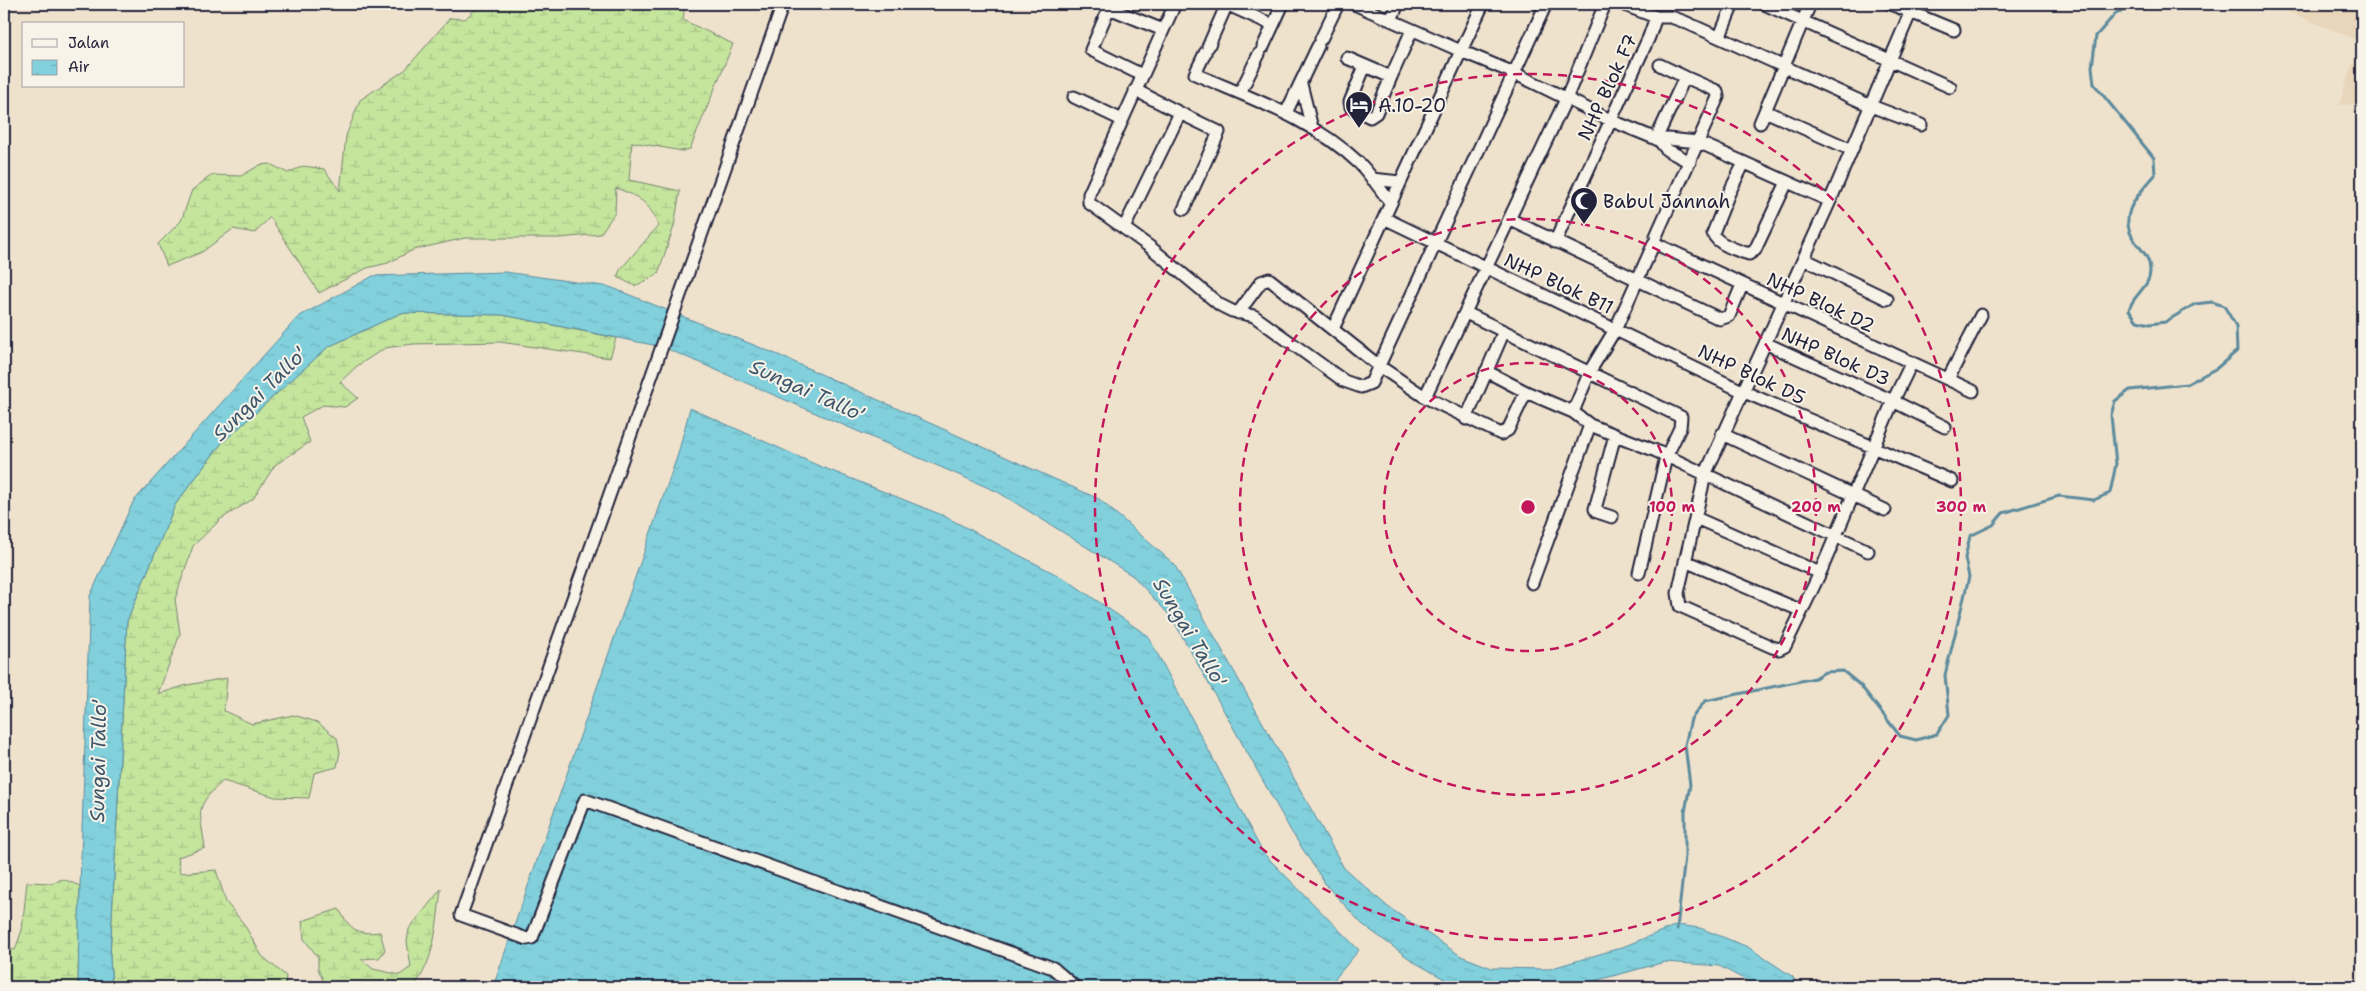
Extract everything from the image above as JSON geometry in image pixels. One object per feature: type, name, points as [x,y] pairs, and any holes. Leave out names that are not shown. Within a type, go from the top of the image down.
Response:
[{"type":"street","points":[[783,4],[676,303],[462,915],[527,939],[532,938],[585,800],[1053,968],[1075,987]]},
{"type":"street","points":[[1175,4],[1088,199],[1090,205],[1124,228],[1220,305],[1238,313],[1258,318],[1310,358],[1354,386],[1361,388],[1371,383],[1546,4]]},
{"type":"street","points":[[1273,25],[1226,4],[1194,74],[1286,113],[1312,128],[1358,163],[1390,202]]},
{"type":"street","points":[[1240,93],[1283,4]]},
{"type":"street","points":[[1286,113],[1338,4]]},
{"type":"street","points":[[1354,4],[1514,73],[1610,120],[1657,140],[1667,150],[1690,162]]},
{"type":"street","points":[[1391,20],[1398,4]]},
{"type":"street","points":[[1333,330],[1390,202],[1483,4]]},
{"type":"street","points":[[1422,395],[1466,313],[1566,99],[1605,4]]},
{"type":"street","points":[[1622,4],[1656,17]]},
{"type":"street","points":[[1720,36],[1733,4]]},
{"type":"street","points":[[1764,4],[1950,87]]},
{"type":"street","points":[[1760,123],[1810,4]]},
{"type":"street","points":[[1891,4],[1912,8],[1954,30]]},
{"type":"street","points":[[1142,75],[1091,50],[1109,8],[1163,30]]},
{"type":"street","points":[[1911,364],[1893,401],[1820,574],[1785,646],[1779,649],[1772,647],[1687,611],[1680,606],[1678,593],[1705,475],[1722,434],[1830,201],[1912,8]]},
{"type":"street","name":"NHP Blok F7","points":[[1555,242],[1649,37],[1656,17],[1671,17],[1720,36],[1871,106],[1922,125]]},
{"type":"street","points":[[1365,66],[1350,102],[1351,107],[1370,117],[1376,113],[1412,30]]},
{"type":"street","points":[[1347,58],[1391,77]]},
{"type":"street","points":[[1572,412],[1590,371],[1616,328],[1690,162],[1718,94],[1714,88],[1660,65]]},
{"type":"street","points":[[1657,140],[1685,77]]},
{"type":"street","points":[[1301,84],[1312,128]]},
{"type":"street","points":[[1135,90],[1180,113],[1220,128],[1184,208]]},
{"type":"street","points":[[1074,97],[1122,120]]},
{"type":"street","points":[[1765,112],[1852,150]]},
{"type":"street","points":[[1124,228],[1180,113]]},
{"type":"street","points":[[1657,140],[1668,139],[1698,142],[1830,201]]},
{"type":"street","points":[[1744,163],[1729,193],[1713,233],[1716,239],[1742,252],[1749,254],[1755,250],[1787,182]]},
{"type":"street","points":[[1372,179],[1400,182]]},
{"type":"street","name":"NHP Blok B11","points":[[1384,218],[1435,244],[1616,328]]},
{"type":"street","points":[[1509,219],[1720,318],[1728,316],[1742,285]]},
{"type":"street","name":"NHP Blok D2","points":[[1655,240],[1742,285],[1972,391]]},
{"type":"street","points":[[1804,259],[1887,298]]},
{"type":"street","points":[[1238,313],[1261,282],[1269,279],[1379,366],[1422,395],[1466,419],[1504,434],[1508,430],[1526,392]]},
{"type":"street","points":[[1466,313],[1590,371],[1681,417],[1681,423],[1666,457],[1640,573]]},
{"type":"street","points":[[1948,379],[1981,315]]},
{"type":"street","name":"NHP Blok D5","points":[[1616,328],[1742,391],[1952,481]]},
{"type":"street","points":[[1466,419],[1504,331]]},
{"type":"street","name":"NHP Blok D3","points":[[1765,343],[1893,401],[1945,427]]},
{"type":"street","points":[[1486,371],[1526,392],[1572,412],[1590,426],[1666,457],[1868,551]]},
{"type":"street","points":[[1532,583],[1590,426]]},
{"type":"street","points":[[1722,434],[1885,510]]},
{"type":"street","points":[[1612,517],[1597,512],[1595,509],[1616,435]]},
{"type":"street","points":[[1696,518],[1820,574]]},
{"type":"street","points":[[1686,560],[1802,611]]},
{"type":"shaded area","points":[[2267,4],[2362,4],[2362,42],[2283,10]]},
{"type":"shaded area","points":[[2362,47],[2362,104],[2339,105],[2350,69]]},
{"type":"green space","points":[[481,4],[685,4],[683,20],[733,44],[690,149],[682,151],[632,142],[629,180],[680,191],[674,226],[658,274],[635,286],[617,277],[620,270],[658,226],[652,211],[643,201],[616,188],[615,213],[600,234],[560,238],[465,238],[413,250],[388,263],[367,268],[319,293],[270,217],[255,233],[233,229],[202,252],[167,266],[158,244],[181,221],[192,190],[212,175],[241,176],[260,165],[270,164],[288,173],[303,166],[324,169],[340,191],[346,136],[360,100],[405,70],[450,18],[465,19]]},
{"type":"green space","points":[[401,313],[503,315],[616,338],[610,358],[500,342],[413,344],[385,348],[357,366],[340,382],[358,398],[345,407],[323,405],[301,417],[310,442],[275,465],[253,499],[221,519],[193,546],[175,599],[180,634],[158,694],[187,685],[227,678],[224,711],[252,724],[293,715],[317,722],[337,738],[340,752],[337,767],[314,773],[309,798],[275,797],[223,781],[213,790],[201,810],[205,848],[178,857],[180,873],[216,870],[226,902],[244,924],[262,956],[286,976],[285,987],[112,987],[110,957],[127,621],[175,505],[221,444],[328,347]]},
{"type":"green space","points":[[63,879],[80,886],[78,987],[4,987],[4,948],[15,950],[22,930],[27,882],[51,883]]},
{"type":"green space","points":[[441,889],[434,941],[426,966],[413,987],[326,987],[318,969],[318,957],[304,939],[302,921],[339,909],[350,926],[355,929],[372,933],[380,932],[385,950],[379,958],[361,959],[373,969],[400,975],[411,967],[407,942],[409,929]]},
{"type":"water","name":"Sungai Tallo'","points":[[505,272],[610,287],[776,354],[1099,499],[1174,564],[1344,868],[1388,907],[1461,956],[1492,968],[1549,969],[1620,948],[1677,925],[1700,928],[1748,947],[1793,977],[1797,987],[1759,987],[1719,966],[1665,962],[1572,987],[1470,987],[1455,985],[1414,962],[1362,924],[1326,885],[1291,831],[1172,618],[1133,576],[998,492],[663,347],[503,315],[401,313],[328,347],[221,444],[175,505],[127,621],[110,957],[112,987],[78,987],[90,596],[133,502],[298,317],[373,276]]},
{"type":"water","points":[[690,408],[817,465],[942,515],[1067,580],[1148,636],[1263,853],[1359,950],[1328,987],[493,987],[678,454]]},
{"type":"waterway","points":[[1677,929],[1685,856],[1685,812],[1690,785],[1685,745],[1691,719],[1705,701],[1815,678],[1825,672],[1843,671],[1861,686],[1900,736],[1916,740],[1937,734],[1949,715],[1945,675],[1969,577],[1965,558],[1970,536],[1993,525],[2003,513],[2059,496],[2094,500],[2110,493],[2116,464],[2111,415],[2115,401],[2130,390],[2187,384],[2217,368],[2237,351],[2236,326],[2224,306],[2212,302],[2195,304],[2165,322],[2150,324],[2137,321],[2129,310],[2147,282],[2150,271],[2146,256],[2131,234],[2128,216],[2136,199],[2155,175],[2154,158],[2094,84],[2092,67],[2096,36],[2116,13],[2143,4]]},
{"type":"place","name":"A.10-20","points":[[1359,129]]},
{"type":"place","name":"Babul Jannah","points":[[1584,225]]}]
